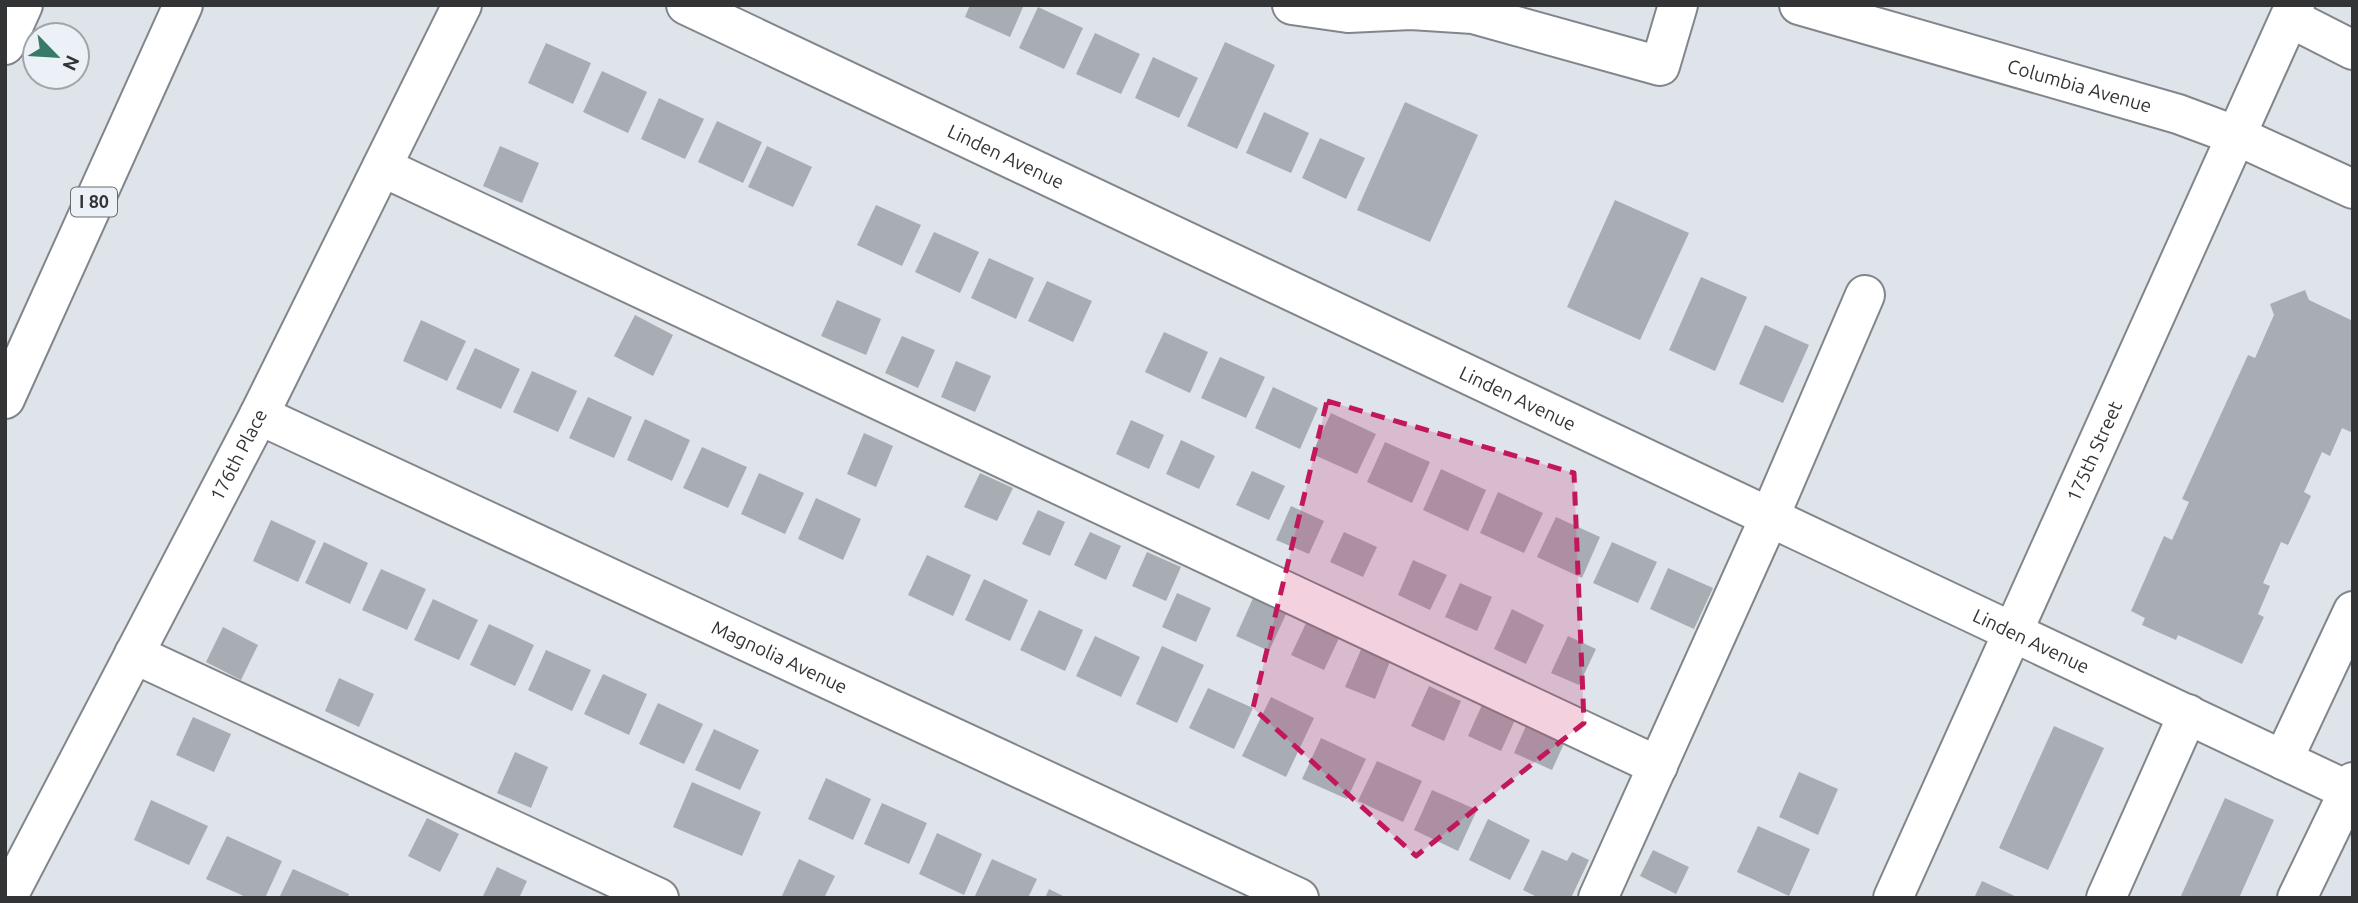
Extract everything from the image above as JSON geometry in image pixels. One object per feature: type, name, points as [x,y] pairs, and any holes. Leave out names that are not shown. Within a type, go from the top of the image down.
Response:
[{"type":"main road","points":[[5,46],[23,5]]},
{"type":"main road","name":"I 80","points":[[5,399],[183,5]]},
{"type":"main road","name":"176th Place","points":[[11,896],[259,415],[462,5]]},
{"type":"main road","name":"Linden Avenue","points":[[686,5],[2284,760],[2351,787]]},
{"type":"main road","points":[[1292,5],[1348,13],[1411,10],[1473,14],[1660,66],[1678,5]]},
{"type":"main road","name":"Columbia Avenue","points":[[1799,5],[1887,18],[2178,114],[2237,136],[2353,189]]},
{"type":"main road","points":[[2292,12],[2353,50]]},
{"type":"main road","name":"175th Street","points":[[1893,898],[2292,12]]},
{"type":"main road","points":[[382,167],[1658,766]]},
{"type":"main road","points":[[1598,898],[1770,516],[1865,295]]},
{"type":"main road","name":"Magnolia Avenue","points":[[259,415],[1299,898]]},
{"type":"main road","points":[[2284,760],[2353,611]]},
{"type":"main road","points":[[134,654],[659,898]]},
{"type":"main road","points":[[2106,898],[2188,714]]},
{"type":"main road","points":[[2297,898],[2351,787]]},
{"type":"highlighted area","points":[[1327,401],[1574,473],[1584,723],[1416,856],[1253,708]]},
{"type":"building","points":[[970,5],[1024,5],[1010,37],[965,17]]},
{"type":"building","points":[[1038,7],[1083,28],[1064,69],[1019,48]]},
{"type":"building","points":[[1095,33],[1140,54],[1121,94],[1076,74]]},
{"type":"building","points":[[1225,42],[1275,65],[1237,149],[1187,126]]},
{"type":"building","points":[[546,43],[591,63],[573,104],[528,83]]},
{"type":"building","points":[[1153,57],[1198,78],[1179,118],[1135,98]]},
{"type":"building","points":[[602,71],[647,92],[628,133],[583,112]]},
{"type":"building","points":[[659,98],[704,119],[685,159],[641,139]]},
{"type":"building","points":[[1405,102],[1478,135],[1430,242],[1357,210]]},
{"type":"building","points":[[1264,112],[1309,133],[1291,173],[1246,153]]},
{"type":"building","points":[[717,121],[762,142],[743,183],[698,162]]},
{"type":"building","points":[[1320,138],[1365,158],[1346,199],[1302,178]]},
{"type":"building","points":[[500,146],[539,163],[522,203],[483,186]]},
{"type":"building","points":[[767,146],[812,167],[793,207],[748,187]]},
{"type":"building","points":[[1615,200],[1689,233],[1640,340],[1567,307]]},
{"type":"building","points":[[876,205],[921,225],[902,266],[857,245]]},
{"type":"building","points":[[934,232],[979,252],[960,293],[915,272]]},
{"type":"building","points":[[989,258],[1034,278],[1016,319],[971,298]]},
{"type":"building","points":[[1701,277],[1747,297],[1715,371],[1669,350]]},
{"type":"building","points":[[1047,281],[1092,301],[1073,342],[1028,321]]},
{"type":"building","points":[[2305,290],[2309,300],[2353,321],[2353,433],[2342,428],[2330,456],[2322,452],[2304,492],[2311,496],[2288,545],[2281,542],[2263,583],[2270,586],[2258,614],[2264,617],[2242,664],[2178,635],[2176,640],[2142,625],[2145,618],[2131,611],[2164,536],[2172,540],[2189,502],[2182,499],[2248,355],[2255,358],[2274,315],[2270,304]]},
{"type":"building","points":[[837,300],[881,319],[866,355],[821,336]]},
{"type":"building","points":[[635,315],[673,335],[653,376],[614,356]]},
{"type":"building","points":[[421,320],[466,341],[447,381],[403,361]]},
{"type":"building","points":[[1765,325],[1809,345],[1783,403],[1739,384]]},
{"type":"building","points":[[1164,332],[1208,352],[1190,393],[1145,372]]},
{"type":"building","points":[[902,336],[935,350],[918,388],[885,373]]},
{"type":"building","points":[[475,348],[520,369],[501,409],[456,389]]},
{"type":"building","points":[[1220,357],[1265,377],[1246,418],[1201,398]]},
{"type":"building","points":[[956,361],[991,376],[975,412],[941,397]]},
{"type":"building","points":[[532,371],[577,391],[558,432],[513,412]]},
{"type":"building","points":[[1273,387],[1318,408],[1300,449],[1255,428]]},
{"type":"building","points":[[588,397],[632,417],[614,458],[569,438]]},
{"type":"building","points":[[1331,413],[1376,434],[1357,474],[1312,454]]},
{"type":"building","points":[[645,419],[690,440],[672,481],[627,460]]},
{"type":"building","points":[[1131,420],[1164,435],[1149,469],[1116,454]]},
{"type":"building","points":[[864,433],[893,446],[876,487],[847,474]]},
{"type":"building","points":[[1181,440],[1215,456],[1199,489],[1166,474]]},
{"type":"building","points":[[1385,442],[1430,462],[1412,503],[1367,482]]},
{"type":"building","points":[[702,447],[747,467],[728,508],[683,488]]},
{"type":"building","points":[[1441,469],[1486,490],[1468,531],[1423,510]]},
{"type":"building","points":[[1252,471],[1285,486],[1269,520],[1236,505]]},
{"type":"building","points":[[759,473],[804,493],[785,534],[741,514]]},
{"type":"building","points":[[980,473],[1013,488],[997,521],[964,507]]},
{"type":"building","points":[[1498,492],[1543,513],[1524,553],[1480,533]]},
{"type":"building","points":[[816,498],[861,519],[843,560],[798,539]]},
{"type":"building","points":[[1291,506],[1324,521],[1309,554],[1276,540]]},
{"type":"building","points":[[1038,510],[1065,522],[1050,556],[1022,544]]},
{"type":"building","points":[[1556,517],[1600,537],[1582,578],[1537,557]]},
{"type":"building","points":[[271,520],[316,541],[298,582],[253,561]]},
{"type":"building","points":[[1090,532],[1121,546],[1106,580],[1074,565]]},
{"type":"building","points":[[1344,532],[1377,547],[1363,577],[1330,562]]},
{"type":"building","points":[[324,542],[368,563],[350,604],[305,583]]},
{"type":"building","points":[[1612,542],[1657,562],[1638,603],[1593,583]]},
{"type":"building","points":[[1147,552],[1181,567],[1166,601],[1132,586]]},
{"type":"building","points":[[927,555],[971,575],[953,616],[908,595]]},
{"type":"building","points":[[1413,560],[1447,575],[1430,610],[1398,595]]},
{"type":"building","points":[[1668,568],[1713,588],[1694,629],[1650,609]]},
{"type":"building","points":[[381,569],[426,589],[407,630],[362,610]]},
{"type":"building","points":[[984,579],[1028,600],[1010,641],[965,620]]},
{"type":"building","points":[[1460,583],[1492,597],[1477,631],[1445,617]]},
{"type":"building","points":[[1177,593],[1211,608],[1196,642],[1162,627]]},
{"type":"building","points":[[1254,596],[1287,612],[1269,651],[1236,636]]},
{"type":"building","points":[[433,599],[478,620],[459,660],[414,640]]},
{"type":"building","points":[[1512,609],[1544,625],[1526,664],[1494,649]]},
{"type":"building","points":[[1039,610],[1083,630],[1065,671],[1020,650]]},
{"type":"building","points":[[1307,621],[1340,636],[1324,670],[1291,655]]},
{"type":"building","points":[[489,624],[534,645],[515,686],[470,665]]},
{"type":"building","points":[[223,627],[258,645],[241,680],[206,662]]},
{"type":"building","points":[[1095,636],[1140,657],[1121,697],[1076,676]]},
{"type":"building","points":[[1568,636],[1596,649],[1579,685],[1551,673]]},
{"type":"building","points":[[1162,646],[1204,665],[1177,723],[1136,704]]},
{"type":"building","points":[[1362,647],[1391,659],[1375,699],[1345,687]]},
{"type":"building","points":[[546,650],[591,670],[572,711],[528,690]]},
{"type":"building","points":[[603,674],[647,694],[629,735],[584,714]]},
{"type":"building","points":[[339,678],[374,694],[359,727],[325,711]]},
{"type":"building","points":[[1429,686],[1461,701],[1444,741],[1411,726]]},
{"type":"building","points":[[1208,688],[1253,708],[1234,749],[1189,728]]},
{"type":"building","points":[[1486,696],[1519,711],[1501,751],[1468,736]]},
{"type":"building","points":[[1271,697],[1314,718],[1286,777],[1242,756]]},
{"type":"building","points":[[658,703],[703,724],[684,764],[639,744]]},
{"type":"building","points":[[193,717],[231,734],[214,772],[176,755]]},
{"type":"building","points":[[1530,717],[1568,735],[1552,770],[1514,753]]},
{"type":"building","points":[[2054,726],[2104,748],[2048,870],[1999,848]]},
{"type":"building","points":[[714,729],[759,750],[740,790],[695,770]]},
{"type":"building","points":[[1321,738],[1366,759],[1347,799],[1302,779]]},
{"type":"building","points":[[515,752],[548,767],[531,808],[497,793]]},
{"type":"building","points":[[1377,761],[1422,781],[1403,822],[1358,801]]},
{"type":"building","points":[[1799,772],[1838,789],[1818,835],[1779,817]]},
{"type":"building","points":[[826,778],[871,799],[853,840],[808,819]]},
{"type":"building","points":[[692,782],[761,812],[742,856],[673,827]]},
{"type":"building","points":[[1432,790],[1477,810],[1458,851],[1414,830]]},
{"type":"building","points":[[2225,798],[2274,820],[2239,898],[2180,898]]},
{"type":"building","points":[[151,800],[208,826],[189,865],[134,840]]},
{"type":"building","points":[[882,803],[927,823],[909,864],[864,844]]},
{"type":"building","points":[[427,818],[459,834],[440,872],[408,856]]},
{"type":"building","points":[[1488,819],[1530,840],[1510,880],[1469,860]]},
{"type":"building","points":[[1758,826],[1810,849],[1789,896],[1737,872]]},
{"type":"building","points":[[937,833],[982,854],[964,895],[919,874]]},
{"type":"building","points":[[227,836],[282,861],[265,898],[248,898],[206,879]]},
{"type":"building","points":[[1542,850],[1567,861],[1572,852],[1589,860],[1571,898],[1539,898],[1523,890]]},
{"type":"building","points":[[1653,850],[1689,867],[1676,894],[1640,876]]},
{"type":"building","points":[[799,859],[835,876],[824,898],[781,898]]},
{"type":"building","points":[[992,859],[1037,879],[1028,898],[974,898]]},
{"type":"building","points":[[497,867],[527,881],[519,898],[482,898]]},
{"type":"building","points":[[293,869],[349,894],[348,898],[279,898]]},
{"type":"building","points":[[1982,881],[2019,898],[1974,898]]},
{"type":"building","points":[[1049,889],[1067,898],[1045,898]]}]
